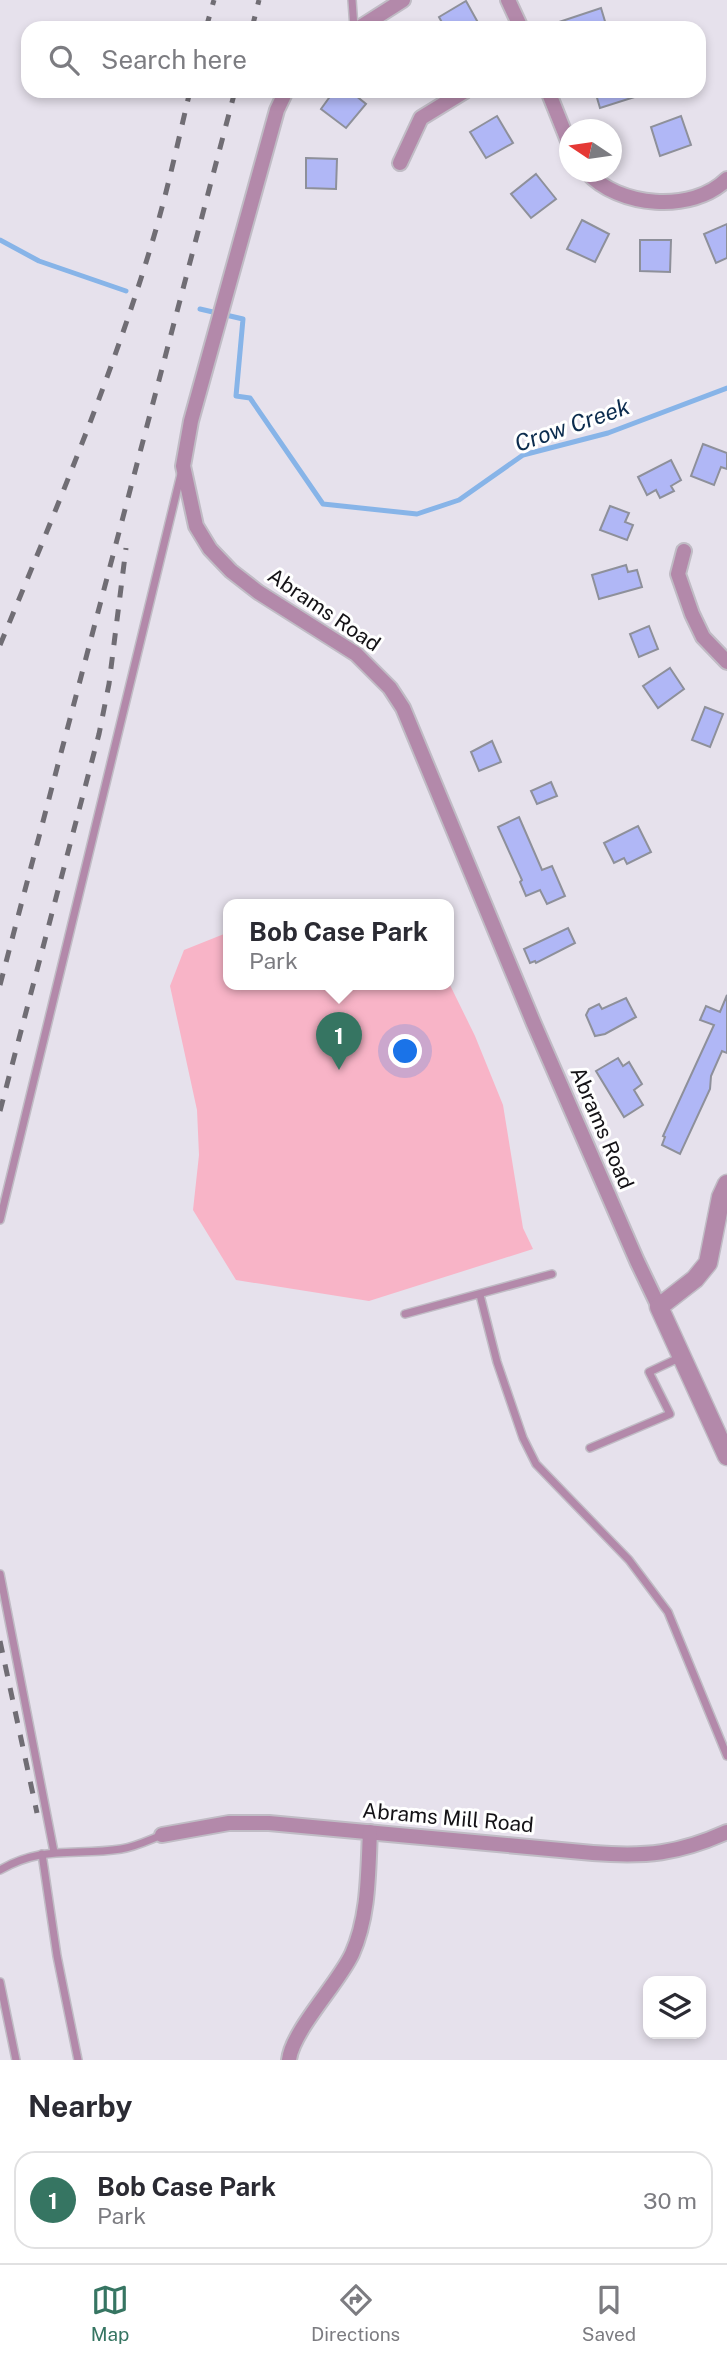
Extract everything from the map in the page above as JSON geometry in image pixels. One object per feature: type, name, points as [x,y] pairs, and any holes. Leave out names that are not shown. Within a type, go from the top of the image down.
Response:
[{"type":"street","points":[[368,21],[403,0]]},
{"type":"street","points":[[508,0],[518,21]]},
{"type":"street","name":"Abrams Road","points":[[283,98],[277,110],[191,421],[183,466],[196,526],[210,549],[231,571],[258,592],[356,654],[390,688],[403,708],[534,1024],[659,1307]]},
{"type":"street","points":[[400,163],[421,118],[454,98]]},
{"type":"street","points":[[551,98],[559,120]]},
{"type":"street","points":[[598,182],[602,186],[648,201],[691,199],[727,178]]},
{"type":"street","points":[[684,551],[678,574],[692,614],[703,637],[727,662]]},
{"type":"street","points":[[727,1184],[721,1197],[708,1263],[695,1279],[659,1307],[727,1456]]},
{"type":"street","name":"Abrams Mill Road","points":[[162,1835],[229,1823],[269,1823],[647,1856],[675,1852],[727,1832]]},
{"type":"street","points":[[289,2060],[303,2029],[335,1984],[352,1954],[362,1928],[370,1832]]},
{"type":"lane","points":[[352,0],[356,21]]},
{"type":"lane","points":[[0,1220],[183,466]]},
{"type":"lane","points":[[405,1314],[552,1274]]},
{"type":"lane","points":[[480,1295],[497,1362],[523,1438],[536,1464],[629,1560],[668,1612],[727,1756]]},
{"type":"lane","points":[[590,1448],[670,1413],[649,1372],[682,1357]]},
{"type":"lane","points":[[0,1574],[54,1852]]},
{"type":"lane","points":[[0,1870],[18,1860],[42,1854],[125,1849],[162,1835]]},
{"type":"lane","points":[[42,1854],[57,1956],[78,2060]]},
{"type":"lane","points":[[0,1982],[16,2060]]},
{"type":"shaded area","points":[[223,934],[223,990],[452,990],[475,1036],[503,1105],[523,1228],[533,1249],[369,1301],[236,1280],[193,1210],[199,1155],[197,1110],[170,986],[184,950]]},
{"type":"building","points":[[466,1],[477,21],[441,21],[439,17]]},
{"type":"building","points":[[601,8],[605,21],[562,21]]},
{"type":"building","points":[[329,98],[359,98],[366,104],[346,128],[321,109]]},
{"type":"building","points":[[597,98],[631,98],[600,108]]},
{"type":"building","points":[[497,116],[513,143],[486,158],[470,132]]},
{"type":"building","points":[[681,116],[691,145],[660,156],[651,127]]},
{"type":"building","points":[[306,158],[337,159],[336,189],[306,188]]},
{"type":"building","points":[[536,174],[556,199],[531,218],[511,194]]},
{"type":"building","points":[[582,220],[609,234],[595,262],[567,249]]},
{"type":"building","points":[[727,224],[727,258],[716,263],[704,234]]},
{"type":"building","points":[[640,240],[671,240],[670,272],[640,271]]},
{"type":"building","points":[[703,444],[727,453],[727,469],[721,467],[714,485],[691,476]]},
{"type":"building","points":[[671,460],[681,480],[671,486],[674,491],[660,498],[656,490],[647,495],[638,477]]},
{"type":"building","points":[[610,506],[629,513],[625,522],[633,525],[627,540],[600,530]]},
{"type":"building","points":[[626,565],[628,572],[637,570],[642,587],[599,599],[592,575]]},
{"type":"building","points":[[649,626],[658,649],[639,657],[630,634]]},
{"type":"building","points":[[670,668],[684,689],[658,708],[643,686]]},
{"type":"building","points":[[705,707],[723,714],[710,747],[692,740]]},
{"type":"building","points":[[492,741],[501,762],[479,771],[471,752]]},
{"type":"building","points":[[551,782],[557,796],[537,804],[531,791]]},
{"type":"building","points":[[519,817],[542,870],[552,866],[565,896],[547,904],[540,890],[526,896],[520,882],[522,880],[498,827]]},
{"type":"building","points":[[638,826],[651,852],[627,864],[624,858],[614,863],[604,843]]},
{"type":"building","points":[[568,928],[575,943],[536,963],[530,963],[524,949]]},
{"type":"building","points":[[727,995],[727,1053],[722,1051],[711,1076],[710,1089],[680,1154],[662,1145],[663,1136],[714,1025],[700,1020],[706,1006],[720,1012]]},
{"type":"building","points":[[626,998],[636,1017],[605,1034],[595,1036],[586,1015],[589,1009],[599,1004],[602,1009]]},
{"type":"building","points":[[618,1058],[623,1066],[629,1062],[642,1084],[634,1090],[643,1105],[624,1117],[596,1071]]},
{"type":"waterway","name":"Crow Creek","points":[[0,240],[39,261],[126,291]]},
{"type":"waterway","name":"Crow Creek","points":[[200,309],[243,319],[236,396],[250,398],[323,504],[417,514],[459,500],[523,455],[608,433],[727,388]]},
{"type":"railway","points":[[208,21],[214,0]]},
{"type":"railway","points":[[254,21],[259,0]]},
{"type":"railway","points":[[0,645],[78,452],[132,306],[160,215],[188,98]]},
{"type":"railway","points":[[0,985],[233,98]]},
{"type":"railway","points":[[0,1111],[99,734],[109,684],[126,548]]},
{"type":"railway","points":[[0,1641],[37,1813]]},
{"type":"place","name":"Bob Case Park","points":[[339,1070]]}]
